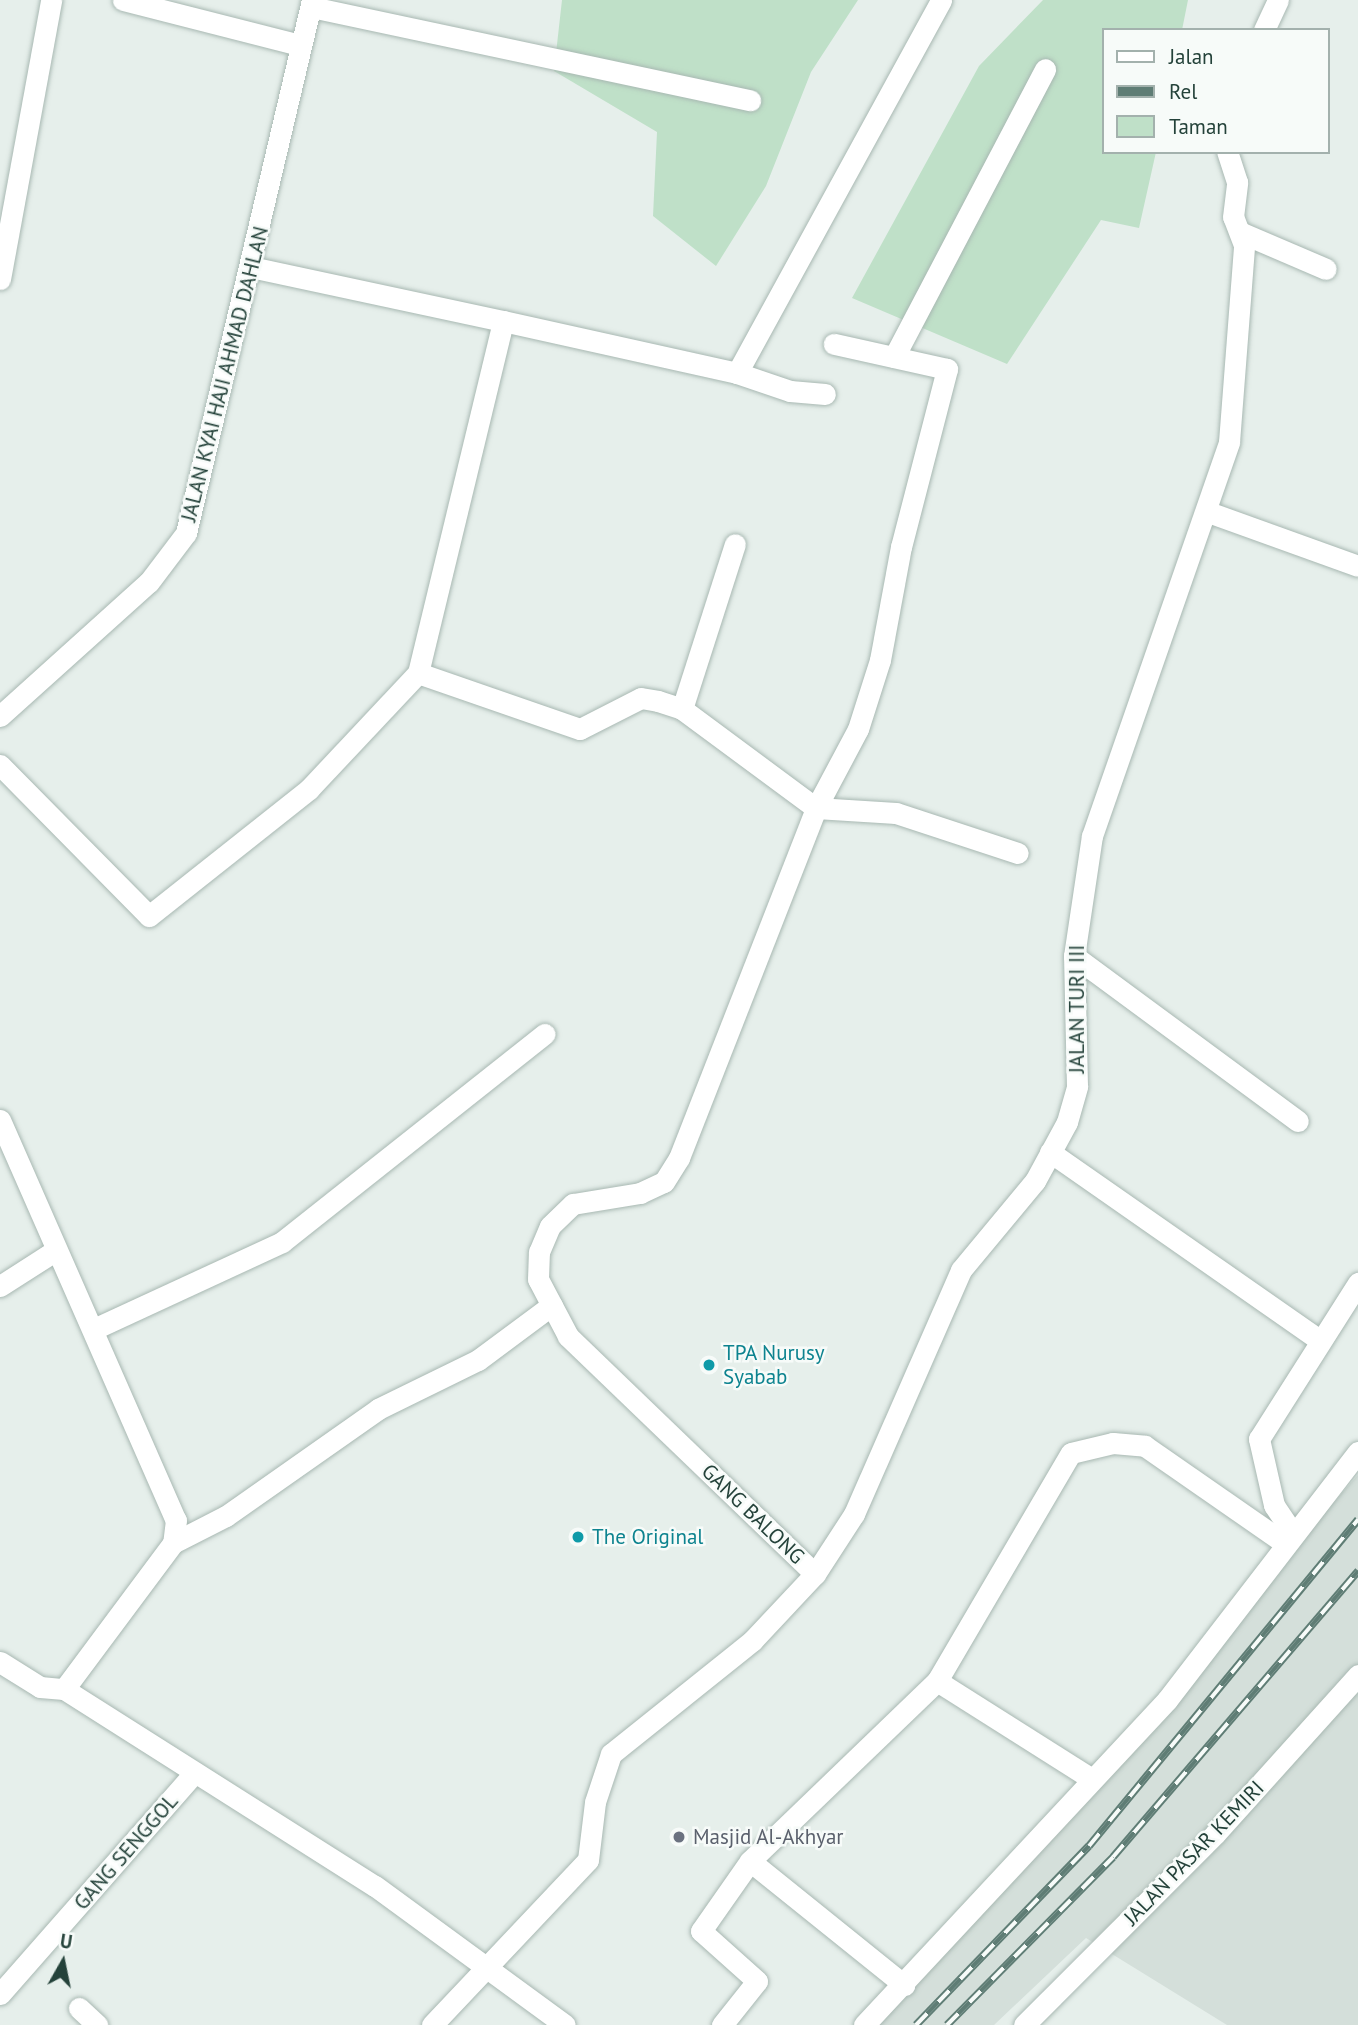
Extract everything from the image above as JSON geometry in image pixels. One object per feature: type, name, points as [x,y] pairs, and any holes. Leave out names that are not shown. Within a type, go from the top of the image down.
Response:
[{"type":"street","points":[[0,279],[51,0]]},
{"type":"street","points":[[123,0],[300,44]]},
{"type":"street","points":[[737,373],[941,0]]},
{"type":"street","points":[[1265,28],[1278,0]]},
{"type":"street","points":[[312,3],[750,100]]},
{"type":"street","name":"JALAN KYAI HAJI AHMAD DAHLAN","points":[[0,716],[149,582],[186,533],[252,267],[300,44],[312,3]]},
{"type":"street","points":[[894,357],[1045,69]]},
{"type":"street","name":"JALAN TURI III","points":[[815,1574],[854,1514],[961,1270],[1035,1181],[1077,1086],[1074,956],[1092,836],[1126,726],[1208,512],[1236,390],[1242,233],[1233,217],[1237,182],[1228,154]]},
{"type":"street","points":[[1242,233],[1326,269]]},
{"type":"street","points":[[252,267],[737,373],[790,391],[825,394]]},
{"type":"street","points":[[0,765],[149,916],[309,789],[418,673],[503,321]]},
{"type":"street","points":[[816,808],[858,729],[880,660],[947,369],[834,344]]},
{"type":"street","points":[[1208,512],[1358,566]]},
{"type":"street","points":[[682,709],[735,544]]},
{"type":"street","points":[[418,673],[565,727],[593,725],[641,698],[682,709],[816,808],[896,813],[1018,853]]},
{"type":"street","name":"GANG BALONG","points":[[484,1969],[588,1860],[595,1802],[611,1754],[751,1641],[815,1574],[568,1336],[538,1279],[540,1252],[550,1226],[573,1204],[640,1193],[664,1182],[679,1158],[816,808]]},
{"type":"street","points":[[1074,956],[1298,1121]]},
{"type":"street","points":[[94,1329],[282,1242],[544,1034]]},
{"type":"street","points":[[0,1120],[177,1520],[173,1543]]},
{"type":"street","points":[[1050,1152],[1321,1341]]},
{"type":"street","points":[[0,1286],[56,1250]]},
{"type":"street","points":[[1288,1537],[1274,1505],[1259,1439],[1358,1283]]},
{"type":"street","points":[[64,1689],[173,1543],[226,1516],[378,1409],[478,1360],[552,1305]]},
{"type":"street","points":[[722,2025],[758,1981],[701,1931],[750,1861],[937,1681],[1071,1453],[1113,1443],[1145,1446],[1288,1537]]},
{"type":"street","points":[[864,2025],[904,1985],[1089,1777],[1167,1700],[1288,1537],[1358,1452]]},
{"type":"street","points":[[0,1662],[40,1687],[64,1689],[375,1886],[484,1969],[565,2025]]},
{"type":"street","name":"JALAN PASAR KEMIRI","points":[[1024,2025],[1215,1834],[1358,1675]]},
{"type":"street","points":[[937,1681],[1089,1777]]},
{"type":"street","name":"GANG SENGGOL","points":[[0,1994],[195,1772]]},
{"type":"street","points":[[750,1861],[904,1985]]},
{"type":"street","points":[[432,2025],[484,1969]]},
{"type":"street","points":[[79,2008],[97,2025]]},
{"type":"shaded area","points":[[1358,1475],[1358,2025],[1227,2025],[1086,1938],[994,2025],[867,2025]]},
{"type":"green space","points":[[562,0],[858,0],[811,72],[766,186],[716,266],[653,216],[657,132],[554,71]]},
{"type":"green space","points":[[1043,0],[1188,0],[1182,28],[1102,28],[1102,154],[1156,154],[1139,228],[1101,220],[1007,364],[852,298],[979,66]]},
{"type":"railway","points":[[916,2025],[1089,1846],[1358,1520]]},
{"type":"railway","points":[[947,2025],[1113,1857],[1358,1571]]},
{"type":"place","name":"TPA Nurusy Syabab","points":[[709,1365]]},
{"type":"place","name":"The Original","points":[[578,1537]]},
{"type":"place","name":"Masjid Al-Akhyar","points":[[679,1837]]}]
